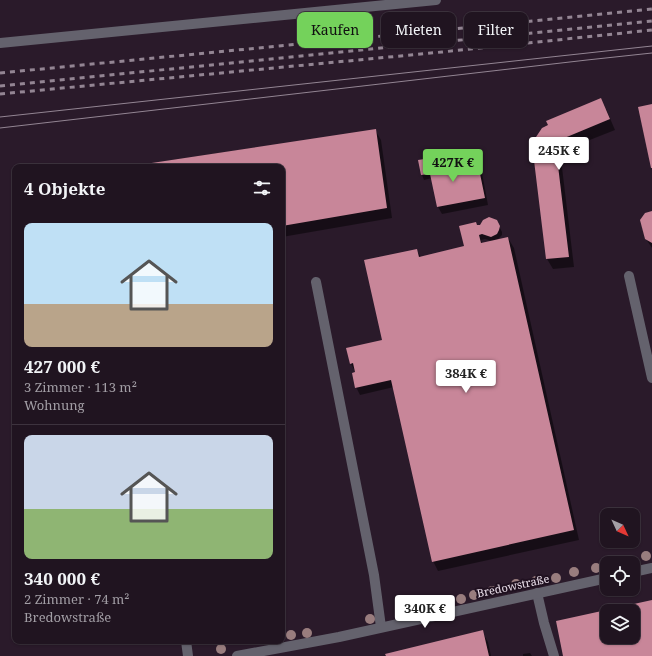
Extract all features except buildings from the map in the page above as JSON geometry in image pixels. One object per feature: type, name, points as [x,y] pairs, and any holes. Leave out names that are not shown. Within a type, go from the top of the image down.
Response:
[{"type":"street","points":[[0,43],[436,0]]},
{"type":"street","points":[[629,276],[652,378]]},
{"type":"street","points":[[316,282],[374,575],[381,627]]},
{"type":"street","points":[[640,571],[652,568]]},
{"type":"street","name":"Bredowstraße","points":[[237,656],[271,653],[381,627],[600,580]]},
{"type":"street","points":[[537,593],[554,656]]},
{"type":"street","points":[[186,644],[188,656]]},
{"type":"tram line","points":[[0,117],[652,46]]},
{"type":"tram line","points":[[0,128],[652,53]]},
{"type":"railway","points":[[0,73],[652,9]]},
{"type":"railway","points":[[0,86],[652,21]]},
{"type":"railway","points":[[0,94],[442,52],[652,30]]}]
